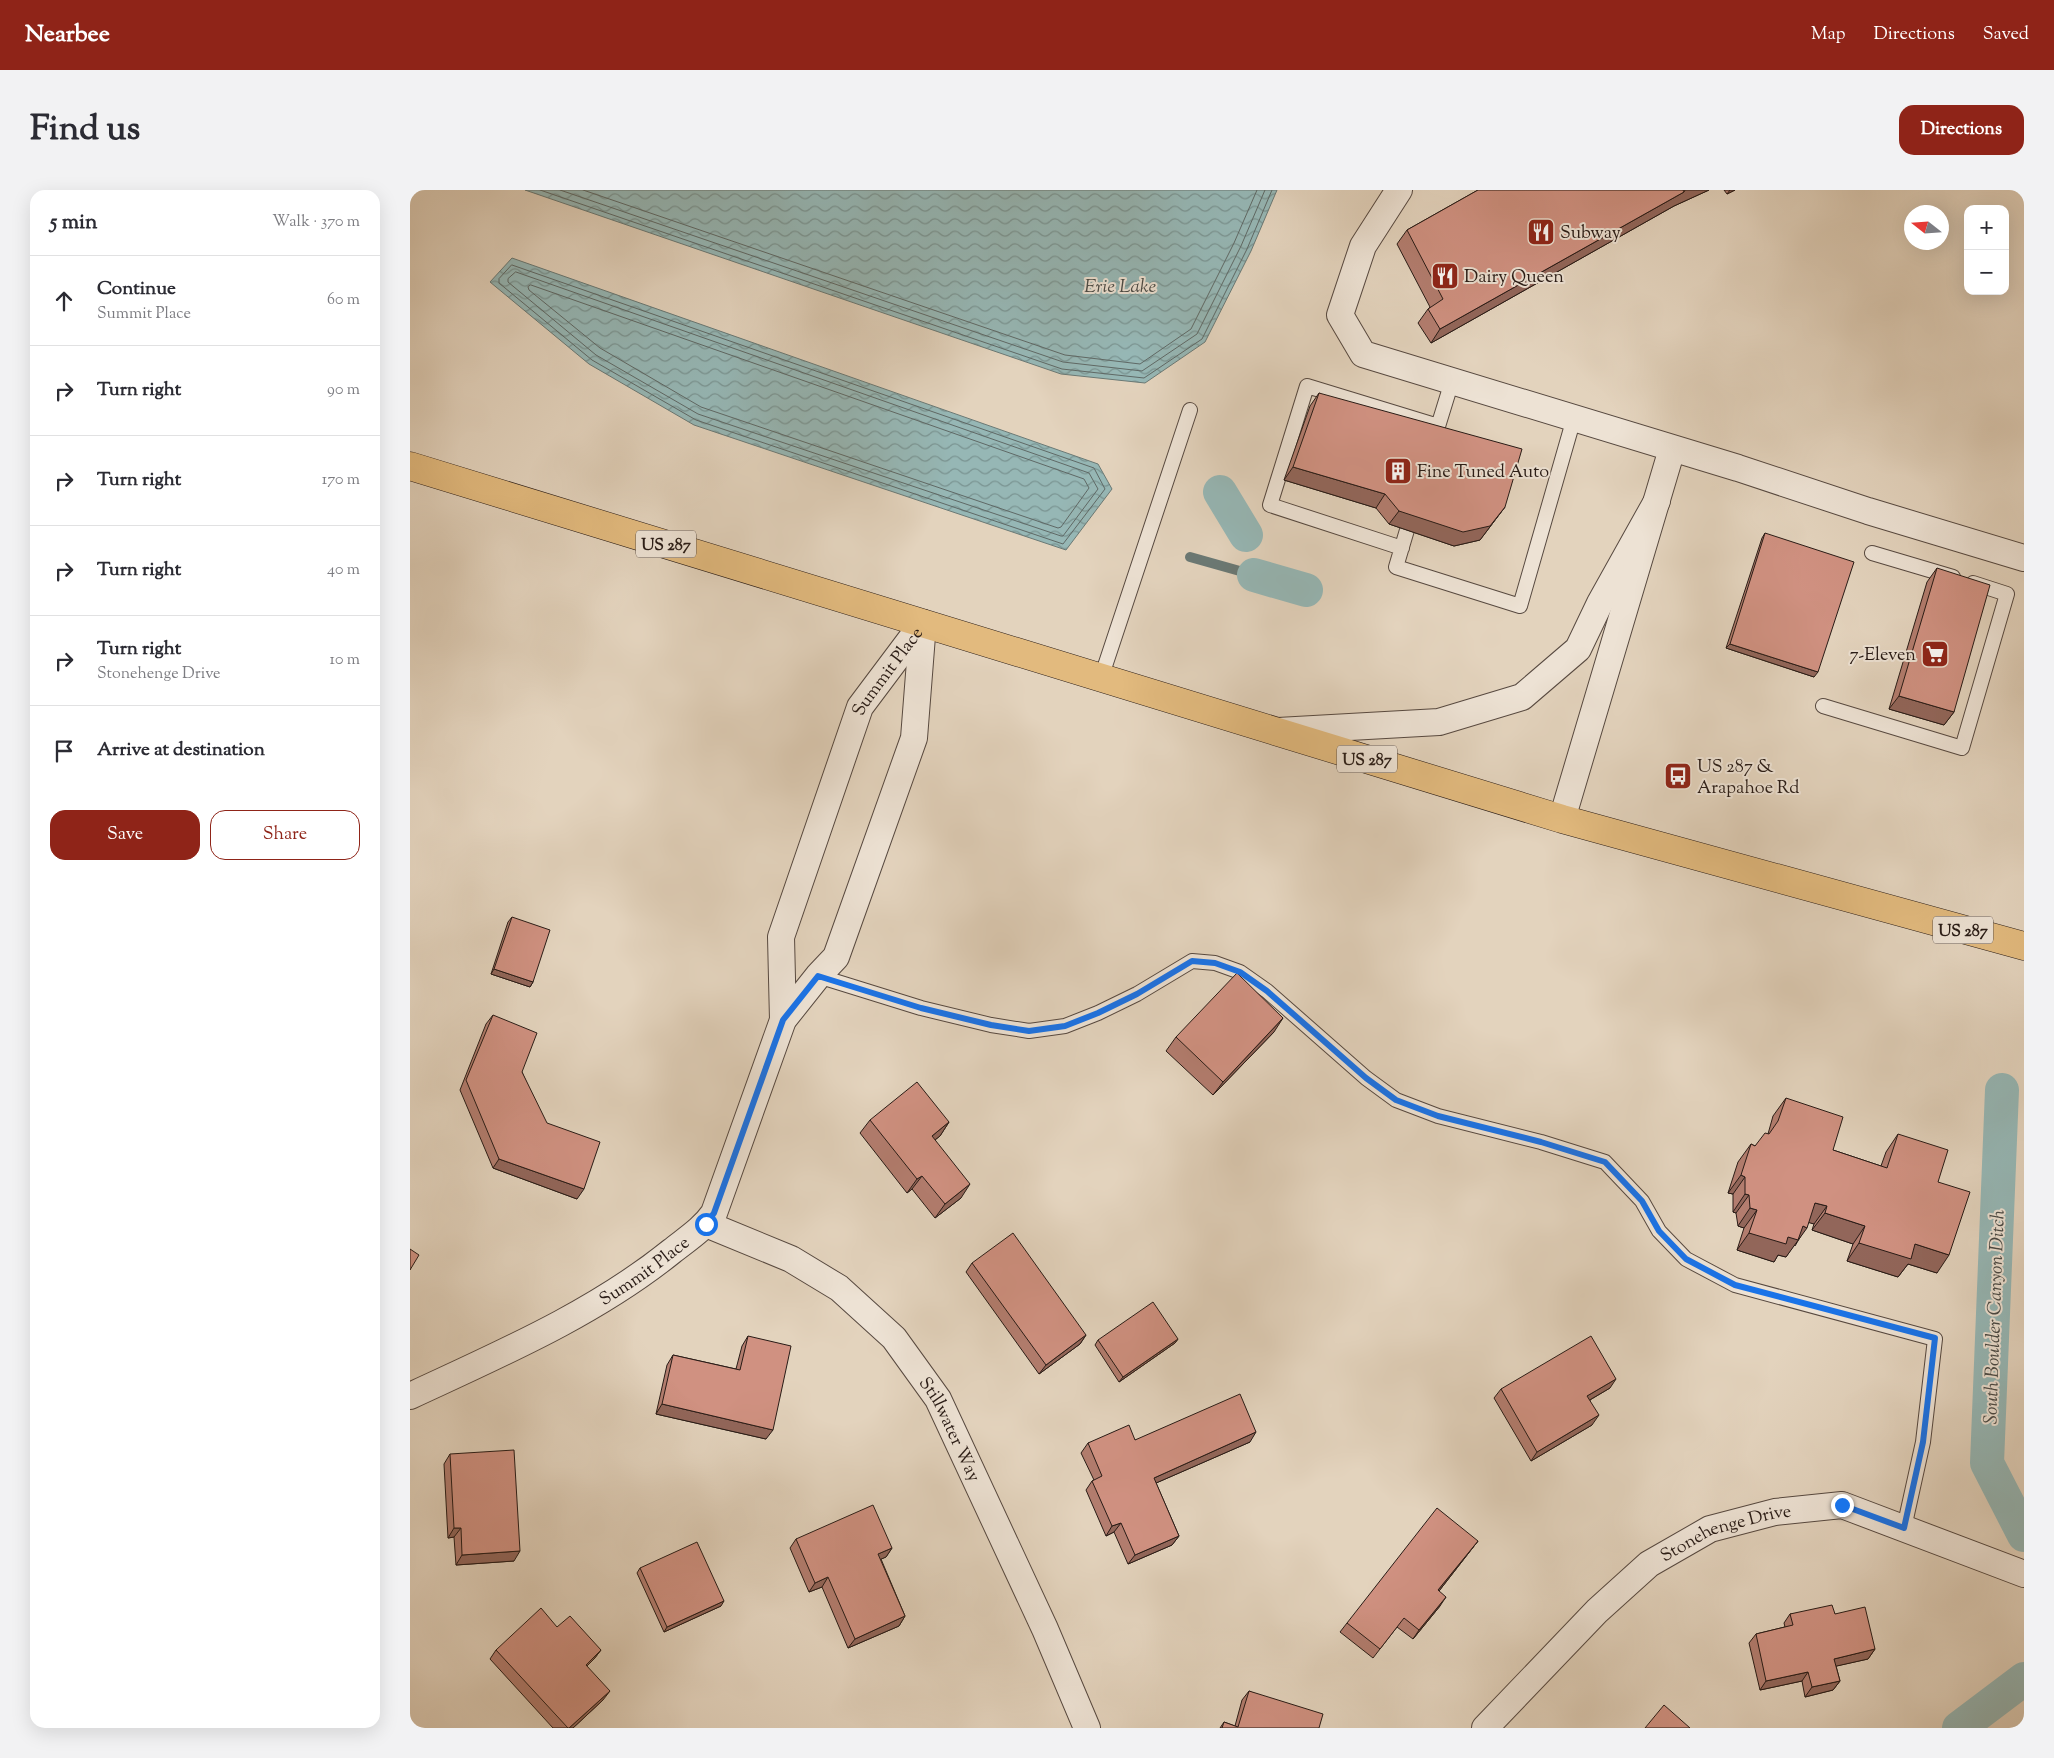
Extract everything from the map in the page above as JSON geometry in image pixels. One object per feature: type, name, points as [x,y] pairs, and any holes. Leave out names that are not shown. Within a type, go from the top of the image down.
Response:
[{"type":"main road","name":"US 287","points":[[410,466],[1562,819],[2024,946]]},
{"type":"street","points":[[1399,190],[1363,246],[1340,315],[1363,354],[2024,558]]},
{"type":"street","points":[[1562,819],[1672,448]]},
{"type":"street","points":[[1274,731],[1439,722],[1522,697],[1578,648],[1600,603],[1657,501]]},
{"type":"street","name":"Summit Place","points":[[410,1396],[547,1332],[650,1270],[706,1224],[714,1213],[783,1020],[818,976],[836,957],[914,738],[923,623]]},
{"type":"street","name":"Summit Place","points":[[783,1020],[781,937],[860,707],[923,623]]},
{"type":"street","name":"Stillwater Way","points":[[706,1224],[790,1259],[839,1288],[894,1338],[938,1399],[1045,1630],[1087,1728]]},
{"type":"street","name":"Stonehenge Drive","points":[[1486,1728],[1597,1611],[1649,1564],[1710,1529],[1775,1512],[1842,1505],[2024,1574]]},
{"type":"lane","points":[[1434,441],[1452,381]]},
{"type":"lane","points":[[1402,548],[1270,504],[1307,386],[1438,426]]},
{"type":"lane","points":[[1101,678],[1190,410]]},
{"type":"lane","points":[[1407,530],[1396,567],[1520,606],[1574,418]]},
{"type":"lane","points":[[1823,706],[1962,748],[2007,594],[1872,553]]},
{"type":"lane","points":[[818,976],[921,1008],[991,1025],[1029,1031],[1065,1026],[1098,1013],[1137,994],[1192,961],[1215,963],[1240,972],[1267,991],[1366,1078],[1396,1100],[1438,1116],[1541,1142],[1605,1162],[1642,1201],[1659,1231],[1686,1259],[1735,1285],[1935,1338],[1923,1442],[1904,1528]]},
{"type":"water","name":"Erie Lake","points":[[525,190],[1277,190],[1251,251],[1205,342],[1145,383],[1061,374]]},
{"type":"water","points":[[512,258],[1098,464],[1112,489],[1066,550],[694,425],[589,364],[490,282]]},
{"type":"building","points":[[1478,190],[1683,190],[1684,192],[1440,329],[1428,309],[1443,299],[1407,230]]},
{"type":"building","name":"Fine Tuned Auto","points":[[1319,393],[1522,449],[1505,507],[1490,526],[1463,532],[1399,511],[1385,494],[1293,467]]},
{"type":"building","name":"7-Eleven","points":[[1765,533],[1854,562],[1818,672],[1730,644]]},
{"type":"building","name":"7-Eleven","points":[[1937,568],[1990,585],[1954,712],[1899,696]]},
{"type":"building","points":[[512,917],[550,930],[533,982],[494,969]]},
{"type":"building","points":[[1237,973],[1283,1018],[1223,1082],[1176,1037]]},
{"type":"building","points":[[493,1015],[537,1033],[522,1072],[547,1123],[600,1142],[584,1189],[499,1159],[466,1080]]},
{"type":"building","points":[[917,1082],[949,1122],[932,1136],[970,1184],[945,1204],[922,1176],[917,1179],[870,1120]]},
{"type":"building","points":[[1786,1098],[1843,1117],[1833,1150],[1887,1168],[1898,1134],[1948,1150],[1938,1182],[1970,1192],[1949,1255],[1915,1244],[1911,1259],[1859,1243],[1865,1226],[1825,1213],[1827,1206],[1815,1203],[1807,1228],[1803,1226],[1798,1240],[1788,1237],[1786,1244],[1749,1233],[1757,1210],[1750,1208],[1749,1195],[1745,1194],[1745,1177],[1741,1175],[1751,1144],[1755,1146],[1765,1133],[1769,1134],[1778,1121]]},
{"type":"building","points":[[1013,1233],[1086,1335],[1046,1365],[972,1263]]},
{"type":"building","points":[[410,1249],[419,1255],[410,1270]]},
{"type":"building","points":[[1153,1302],[1178,1339],[1123,1377],[1098,1340]]},
{"type":"building","points":[[748,1336],[791,1346],[773,1430],[662,1404],[673,1355],[740,1370]]},
{"type":"building","points":[[1591,1336],[1616,1379],[1587,1396],[1599,1415],[1537,1452],[1501,1389]]},
{"type":"building","points":[[1240,1394],[1256,1432],[1154,1478],[1179,1536],[1135,1555],[1121,1523],[1112,1526],[1092,1481],[1102,1476],[1088,1443],[1129,1425],[1135,1440]]},
{"type":"building","points":[[514,1450],[520,1551],[462,1555],[461,1528],[454,1528],[450,1454]]},
{"type":"building","points":[[873,1505],[892,1548],[878,1554],[905,1616],[855,1639],[828,1577],[815,1583],[796,1539]]},
{"type":"building","points":[[1437,1508],[1478,1541],[1438,1590],[1446,1597],[1419,1630],[1404,1618],[1380,1649],[1347,1623]]},
{"type":"building","points":[[697,1542],[724,1601],[667,1627],[640,1568]]},
{"type":"building","points":[[1832,1605],[1835,1614],[1865,1607],[1875,1649],[1834,1659],[1840,1681],[1812,1687],[1808,1672],[1766,1681],[1756,1634],[1793,1625],[1790,1614]]},
{"type":"building","points":[[541,1608],[557,1627],[570,1616],[601,1650],[586,1665],[610,1691],[569,1728],[496,1650]]},
{"type":"building","points":[[1249,1691],[1323,1714],[1319,1728],[1222,1728],[1224,1722],[1238,1727]]},
{"type":"building","points":[[1664,1705],[1690,1728],[1645,1728]]},
{"type":"waterway","name":"South Boulder Canyon Ditch","points":[[1220,492],[1246,535]]},
{"type":"waterway","points":[[1190,557],[1254,575]]},
{"type":"waterway","name":"South Boulder Canyon Ditch","points":[[1254,575],[1306,590]]},
{"type":"waterway","name":"South Boulder Canyon Ditch","points":[[2002,1090],[1987,1463],[2024,1535]]},
{"type":"waterway","name":"South Boulder Canyon Ditch","points":[[1959,1728],[2024,1679]]},
{"type":"place","name":"Subway","points":[[1541,232]]},
{"type":"place","name":"Dairy Queen","points":[[1445,276]]},
{"type":"place","name":"Fine Tuned Auto","points":[[1398,471]]},
{"type":"place","name":"7-Eleven","points":[[1935,654]]},
{"type":"place","name":"US 287 & Arapahoe Rd","points":[[1678,776]]},
{"type":"route","points":[[706,1224],[714,1213],[783,1020],[818,976],[921,1008],[991,1025],[1029,1031],[1065,1026],[1098,1013],[1137,994],[1192,961],[1215,963],[1240,972],[1267,991],[1366,1078],[1396,1100],[1438,1116],[1541,1142],[1605,1162],[1642,1201],[1659,1231],[1686,1259],[1735,1285],[1935,1338],[1923,1442],[1904,1528],[1842,1505]]}]
